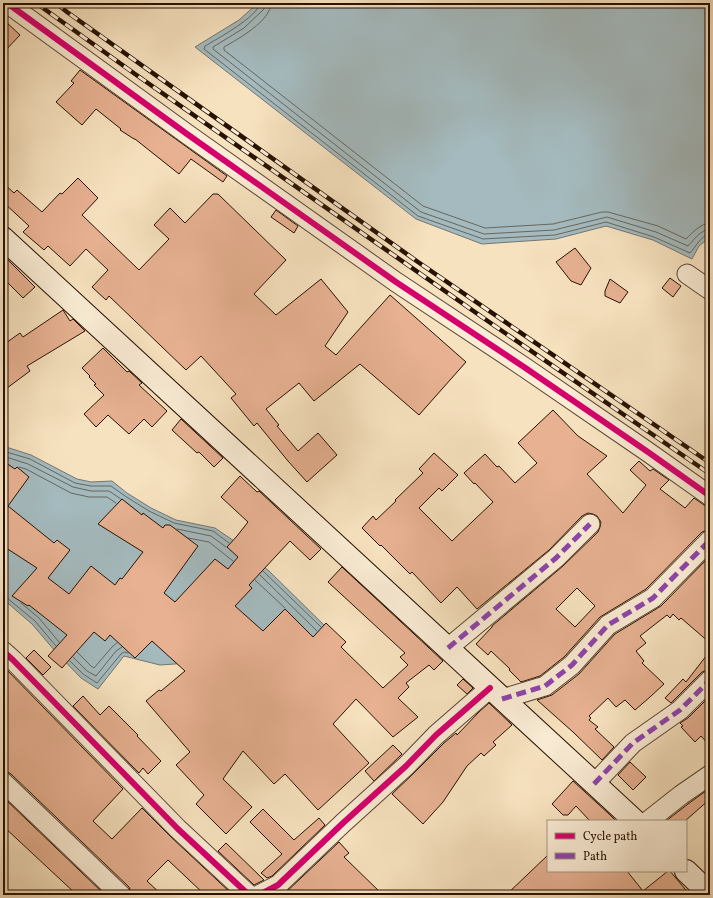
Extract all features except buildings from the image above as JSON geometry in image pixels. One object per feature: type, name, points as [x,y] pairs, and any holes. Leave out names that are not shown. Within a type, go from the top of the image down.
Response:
[{"type":"main road","points":[[3,238],[634,820]]},
{"type":"main road","points":[[687,872],[710,894]]},
{"type":"street","points":[[7,3],[187,134],[384,273],[635,443],[710,496]]},
{"type":"street","points":[[687,274],[710,290]]},
{"type":"street","points":[[448,648],[556,558],[590,524]]},
{"type":"street","points":[[259,895],[278,885],[406,766],[436,735],[496,693],[545,686],[572,664],[608,625],[653,598],[710,540]]},
{"type":"street","points":[[3,651],[178,830],[249,895]]},
{"type":"street","points":[[594,784],[633,743],[680,710],[710,680]]},
{"type":"street","points":[[649,820],[710,775]]},
{"type":"street","points":[[3,782],[121,895]]},
{"type":"water","points":[[258,3],[710,3],[710,237],[699,246],[692,259],[653,240],[606,226],[556,239],[482,244],[416,219],[195,47],[239,20]]},
{"type":"water","points":[[3,446],[31,455],[77,479],[91,482],[112,481],[127,493],[151,508],[176,520],[215,528],[234,541],[269,571],[324,625],[330,639],[189,663],[160,665],[124,656],[98,689],[81,678],[32,624],[3,599]]},
{"type":"railway","points":[[36,3],[492,324],[710,474]]},
{"type":"railway","points":[[56,3],[418,262],[710,463]]},
{"type":"marked path","points":[[448,648],[556,558],[590,524]]},
{"type":"marked path","points":[[502,699],[545,686],[572,665],[608,625],[653,598],[710,540]]},
{"type":"marked path","points":[[594,784],[633,743],[680,710],[710,680]]},
{"type":"cycle path","points":[[7,3],[187,134],[396,282],[524,367],[710,496]]},
{"type":"cycle path","points":[[3,651],[178,829],[249,895]]},
{"type":"cycle path","points":[[259,895],[278,885],[406,766],[436,735],[490,688]]}]
